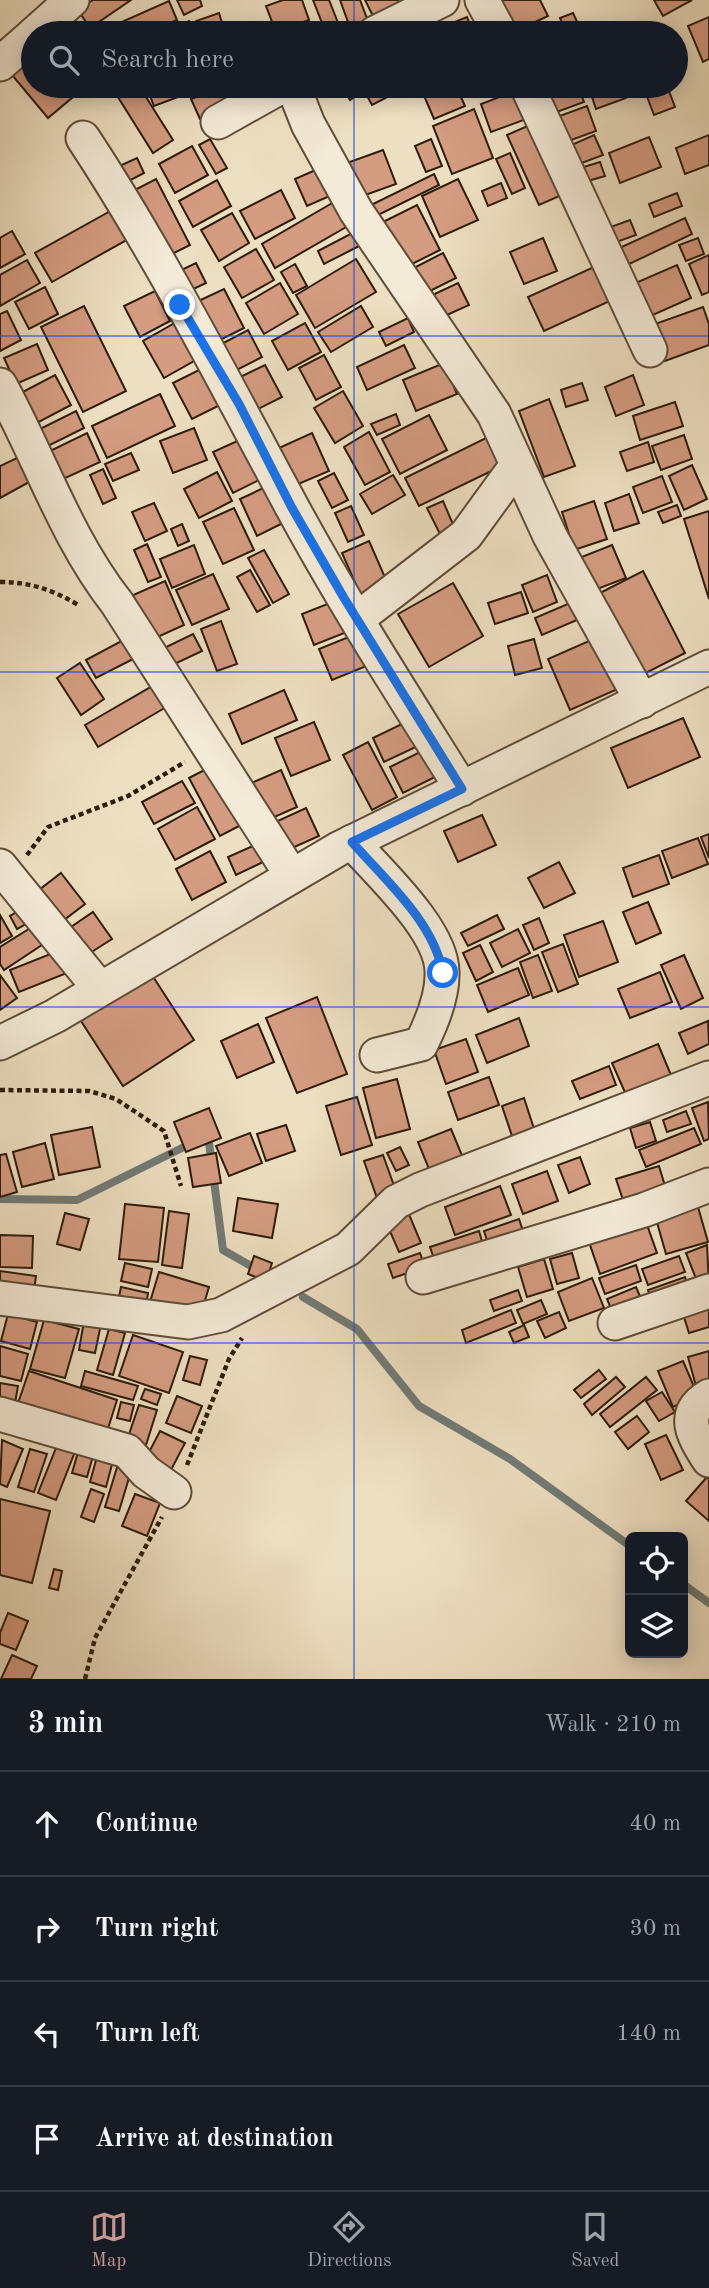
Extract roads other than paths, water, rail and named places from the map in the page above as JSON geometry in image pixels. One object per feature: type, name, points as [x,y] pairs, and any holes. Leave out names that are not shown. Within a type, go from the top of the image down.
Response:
[{"type":"street","points":[[49,21],[72,0]]},
{"type":"street","points":[[399,21],[442,0]]},
{"type":"street","points":[[482,0],[493,21]]},
{"type":"street","points":[[0,64],[21,45]]},
{"type":"street","points":[[218,122],[261,98]]},
{"type":"street","points":[[298,98],[308,124],[356,211],[494,414],[550,536],[642,701]]},
{"type":"street","points":[[533,98],[650,350]]},
{"type":"street","points":[[83,138],[112,182],[357,619],[462,789]]},
{"type":"street","points":[[0,385],[30,441],[75,541],[92,572],[117,603],[292,876]]},
{"type":"street","points":[[357,619],[466,535],[517,465]]},
{"type":"street","points":[[0,1043],[100,989],[352,842],[709,667]]},
{"type":"street","points":[[352,842],[417,917],[438,950],[443,973],[438,1001],[421,1044],[377,1055]]},
{"type":"street","points":[[0,866],[100,989]]},
{"type":"street","points":[[0,1298],[188,1322],[221,1315],[348,1249],[396,1202],[408,1196],[709,1078]]},
{"type":"street","points":[[423,1277],[644,1210],[709,1185]]},
{"type":"street","points":[[615,1323],[709,1291]]},
{"type":"street","points":[[709,1396],[692,1412],[690,1427],[709,1460]]},
{"type":"street","points":[[0,1414],[127,1451],[146,1472],[174,1492]]},
{"type":"waterway","points":[[205,1137],[208,1135],[223,1250],[258,1270]]},
{"type":"waterway","points":[[0,1199],[77,1200],[194,1142]]},
{"type":"waterway","points":[[303,1297],[357,1329],[419,1406],[510,1459],[625,1542]]},
{"type":"waterway","points":[[688,1588],[709,1603]]}]
